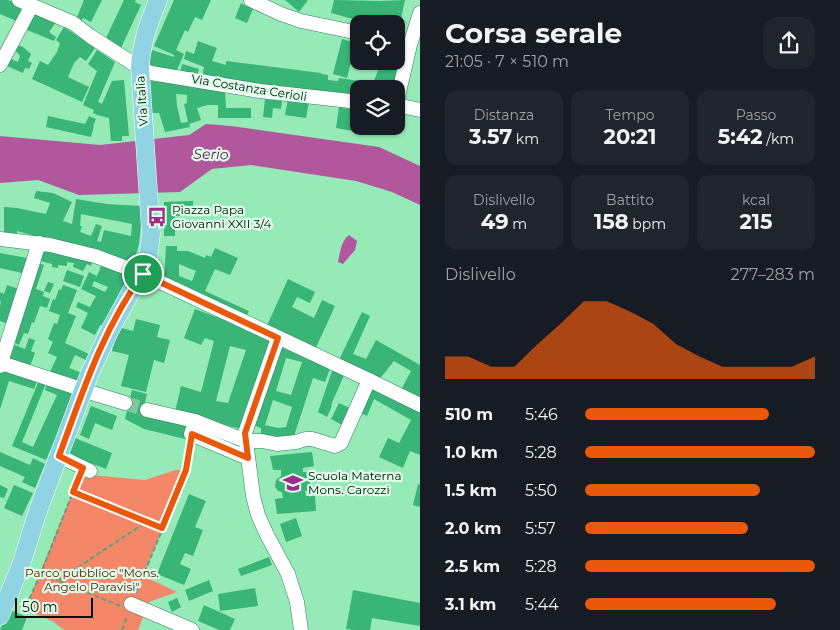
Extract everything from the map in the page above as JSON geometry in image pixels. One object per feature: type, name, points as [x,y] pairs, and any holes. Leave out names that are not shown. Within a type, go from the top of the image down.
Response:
[{"type":"main road","name":"Via Italia","points":[[38,511],[59,456],[88,392],[110,330],[134,286],[143,274],[148,259],[151,234],[140,55],[142,43],[158,0]]},
{"type":"main road","points":[[0,594],[13,562],[38,511]]},
{"type":"main road","points":[[0,616],[21,565],[38,511]]},
{"type":"street","points":[[251,0],[281,14],[350,31]]},
{"type":"street","name":"Via Costanza Cerioli","points":[[25,3],[73,23],[90,36],[151,73],[260,91],[350,101]]},
{"type":"street","points":[[0,65],[25,3]]},
{"type":"street","points":[[405,39],[420,13]]},
{"type":"street","points":[[405,108],[420,110]]},
{"type":"street","points":[[0,239],[39,243],[95,256],[143,274],[420,405]]},
{"type":"street","points":[[39,243],[0,364],[125,403]]},
{"type":"street","points":[[278,338],[245,433],[253,496],[258,514],[288,574],[297,602],[301,630]]},
{"type":"street","points":[[193,428],[246,441],[262,441],[277,444],[306,439],[335,446],[341,443],[369,380]]},
{"type":"street","points":[[147,410],[193,428],[248,458]]},
{"type":"street","points":[[59,456],[87,470]]},
{"type":"street","points":[[130,607],[192,630]]},
{"type":"path","points":[[122,630],[186,470],[193,428]]},
{"type":"path","points":[[16,604],[26,607],[73,492],[87,470]]},
{"type":"path","points":[[73,492],[162,528]]},
{"type":"path","points":[[58,580],[146,522]]},
{"type":"path","points":[[30,569],[130,607]]},
{"type":"green space","name":"Parco pubblioc \"Mons. Angelo Paravisi\"","points":[[176,470],[187,470],[143,576],[177,592],[149,602],[138,630],[64,630],[52,621],[26,610],[80,474],[145,480]]},
{"type":"water","name":"Serio","points":[[206,124],[379,147],[420,166],[420,205],[392,192],[356,181],[251,165],[212,169],[180,192],[79,195],[38,180],[0,183],[0,136],[100,145],[189,135]]},
{"type":"water","points":[[349,235],[357,241],[355,250],[343,264],[338,262],[339,255]]},
{"type":"building","points":[[0,0],[8,0],[27,8],[21,23],[0,14]]},
{"type":"building","points":[[84,0],[102,0],[91,22],[77,17]]},
{"type":"building","points":[[124,0],[136,0],[135,2],[141,5],[121,48],[106,38]]},
{"type":"building","points":[[174,0],[211,0],[202,20],[195,17],[188,32],[185,30],[176,50],[184,54],[176,72],[148,64],[152,50],[174,57],[174,55],[154,46]]},
{"type":"building","points":[[285,0],[308,0],[299,12]]},
{"type":"building","points":[[334,0],[405,0],[402,15],[350,15],[350,18],[331,13]]},
{"type":"building","points":[[241,3],[253,9],[247,23],[235,18]]},
{"type":"building","points":[[35,13],[56,22],[49,32],[56,37],[54,41],[27,30]]},
{"type":"building","points":[[64,27],[95,48],[86,61],[80,57],[74,63],[68,77],[89,87],[82,102],[32,79],[40,61],[48,65],[57,52],[60,43],[56,40]]},
{"type":"building","points":[[342,39],[350,41],[350,66],[347,78],[333,74]]},
{"type":"building","points":[[198,41],[217,48],[212,61],[226,65],[226,61],[321,73],[328,75],[328,80],[338,81],[339,78],[353,80],[350,80],[350,96],[247,85],[202,76],[204,67],[184,59],[186,51],[194,54]]},
{"type":"building","points":[[15,44],[23,47],[31,54],[28,61],[32,63],[29,69],[25,68],[23,73],[7,66],[11,59],[18,62],[20,56],[15,50]]},
{"type":"building","points":[[97,50],[115,62],[98,102],[102,104],[112,81],[124,80],[129,136],[122,136],[122,141],[111,141],[109,118],[93,113],[94,110],[83,105],[97,71],[88,64]]},
{"type":"building","points":[[182,64],[199,69],[197,78],[180,73]]},
{"type":"building","points":[[378,70],[399,70],[395,80],[374,80]]},
{"type":"building","points":[[150,81],[188,83],[225,92],[226,108],[251,108],[251,118],[218,118],[218,105],[208,105],[197,108],[201,120],[189,124],[190,127],[165,132],[159,113],[152,113]],"holes":[[[176,94],[187,95],[187,103],[184,104],[188,122],[181,123]]]},
{"type":"building","points":[[265,99],[282,101],[281,109],[273,108],[272,118],[263,117]]},
{"type":"building","points":[[288,99],[309,102],[306,118],[285,115]]},
{"type":"building","points":[[339,107],[350,109],[350,130],[336,128]]},
{"type":"building","points":[[48,116],[85,124],[89,116],[96,119],[91,137],[46,127]]},
{"type":"building","points":[[36,191],[53,193],[72,202],[63,221],[72,224],[76,199],[107,204],[141,206],[139,244],[133,265],[46,237],[46,239],[17,231],[17,233],[4,233],[4,207],[46,214],[50,203],[34,198]],"holes":[[[81,214],[132,224],[131,236],[104,230],[101,242],[97,241],[102,226],[96,224],[91,236],[80,232],[82,226],[80,226]]]},
{"type":"building","points":[[193,201],[193,216],[175,216],[175,236],[164,236],[164,202]]},
{"type":"building","points":[[166,246],[177,246],[177,251],[188,251],[205,258],[206,255],[211,257],[215,248],[238,258],[230,275],[215,269],[205,291],[249,311],[245,319],[164,283]],"holes":[[[179,264],[196,271],[192,281],[179,276]]]},
{"type":"building","points":[[41,249],[93,259],[91,266],[87,264],[83,271],[73,267],[74,263],[67,262],[67,266],[58,265],[58,268],[52,267],[52,264],[37,260]]},
{"type":"building","points":[[0,253],[27,258],[22,273],[0,268]]},
{"type":"building","points":[[103,261],[130,274],[105,327],[100,325],[95,335],[81,328],[88,313],[76,307],[78,302],[90,307],[96,296],[81,289],[89,272],[97,276]],"holes":[[[94,281],[108,287],[105,292],[92,286]]]},
{"type":"building","points":[[36,262],[44,265],[36,289],[44,292],[43,296],[50,299],[47,308],[40,306],[34,323],[32,322],[28,334],[24,333],[19,345],[11,341]]},
{"type":"building","points":[[67,270],[84,276],[80,287],[63,281]]},
{"type":"building","points":[[288,279],[315,292],[310,303],[297,297],[292,307],[314,318],[322,300],[335,306],[314,352],[265,330]]},
{"type":"building","points":[[48,282],[54,284],[50,293],[44,291]]},
{"type":"building","points":[[7,285],[19,289],[8,324],[0,321],[0,292],[4,294]]},
{"type":"building","points":[[63,285],[77,290],[68,313],[76,316],[65,343],[89,354],[86,360],[75,355],[69,368],[82,373],[77,385],[49,374],[57,357],[48,353],[53,342],[48,339],[54,323],[57,324],[60,315],[49,311],[53,299],[55,300],[59,289],[61,290]]},
{"type":"building","points":[[195,309],[272,338],[241,429],[175,412],[181,386],[201,392],[214,341],[205,338],[201,345],[184,338]],"holes":[[[230,346],[246,350],[228,403],[216,401]]]},
{"type":"building","points":[[362,312],[370,316],[353,354],[366,359],[376,340],[420,365],[420,402],[400,392],[411,371],[394,361],[378,381],[338,362]]},
{"type":"building","points":[[136,319],[160,325],[157,337],[170,340],[164,363],[154,360],[146,392],[121,386],[129,355],[112,351],[118,327],[133,331]]},
{"type":"building","points":[[29,338],[35,340],[31,351],[35,353],[29,369],[7,358],[10,343],[25,349]]},
{"type":"building","points":[[279,343],[331,366],[325,382],[313,378],[294,436],[274,438],[261,434],[261,428],[253,425]],"holes":[[[286,358],[302,362],[291,395],[276,391]],[[273,400],[292,407],[286,427],[278,428],[265,425]]]},
{"type":"building","points":[[2,366],[38,378],[34,389],[9,381],[0,409],[0,373]]},
{"type":"building","points":[[333,368],[345,373],[327,417],[318,412]]},
{"type":"building","points":[[40,378],[47,381],[22,442],[33,447],[57,395],[45,390],[48,381],[76,392],[46,460],[12,446]]},
{"type":"building","points":[[371,384],[420,410],[420,455],[410,451],[403,468],[379,457],[388,438],[399,443],[411,420],[374,399],[367,416],[358,412]]},
{"type":"building","points":[[132,390],[147,394],[143,411],[189,423],[185,439],[144,429],[125,419]]},
{"type":"building","points":[[339,403],[352,409],[344,426],[331,419]]},
{"type":"building","points":[[91,406],[117,416],[112,430],[95,423],[89,439],[80,435]]},
{"type":"building","points":[[75,438],[112,453],[106,469],[69,455]]},
{"type":"building","points":[[0,452],[30,465],[33,458],[45,464],[35,488],[22,482],[25,477],[0,466]]},
{"type":"building","name":"Scuola Materna Mons. Carozzi","points":[[312,452],[314,466],[303,468],[303,472],[309,472],[311,490],[305,491],[306,496],[315,496],[316,511],[277,514],[275,499],[283,498],[282,492],[278,491],[275,487],[276,480],[281,476],[281,470],[273,470],[270,456]]},
{"type":"building","points":[[418,484],[420,485],[420,507],[413,505]]},
{"type":"building","points":[[0,485],[8,489],[4,498],[0,497]]},
{"type":"building","points":[[14,485],[33,493],[22,516],[4,508]]},
{"type":"building","points":[[189,494],[206,501],[195,527],[203,530],[193,556],[185,553],[180,564],[191,569],[184,585],[157,574]]},
{"type":"building","points":[[296,518],[302,536],[286,542],[280,524]]},
{"type":"building","points":[[269,557],[272,565],[241,576],[238,569]]},
{"type":"building","points":[[209,580],[213,591],[189,601],[185,590]]},
{"type":"building","points":[[255,588],[258,606],[220,611],[218,594]]},
{"type":"building","points":[[353,590],[420,603],[420,626],[372,618],[370,630],[346,629]]},
{"type":"building","points":[[177,598],[181,607],[172,612],[168,602]]},
{"type":"building","points":[[204,605],[235,619],[230,630],[219,630],[198,621]]},
{"type":"building","points":[[8,609],[27,617],[22,630],[0,630]]},
{"type":"tunnel","points":[[125,403],[147,410]]},
{"type":"place","name":"Piazza Papa Giovanni XXII 3/4","points":[[157,217]]},
{"type":"place","name":"Scuola Materna Mons. Carozzi","points":[[293,483]]},
{"type":"route","points":[[143,274],[278,338],[245,433],[248,458],[192,434],[186,470],[162,528],[73,492],[83,468],[59,456],[89,375],[110,330],[134,286],[143,274]]}]
